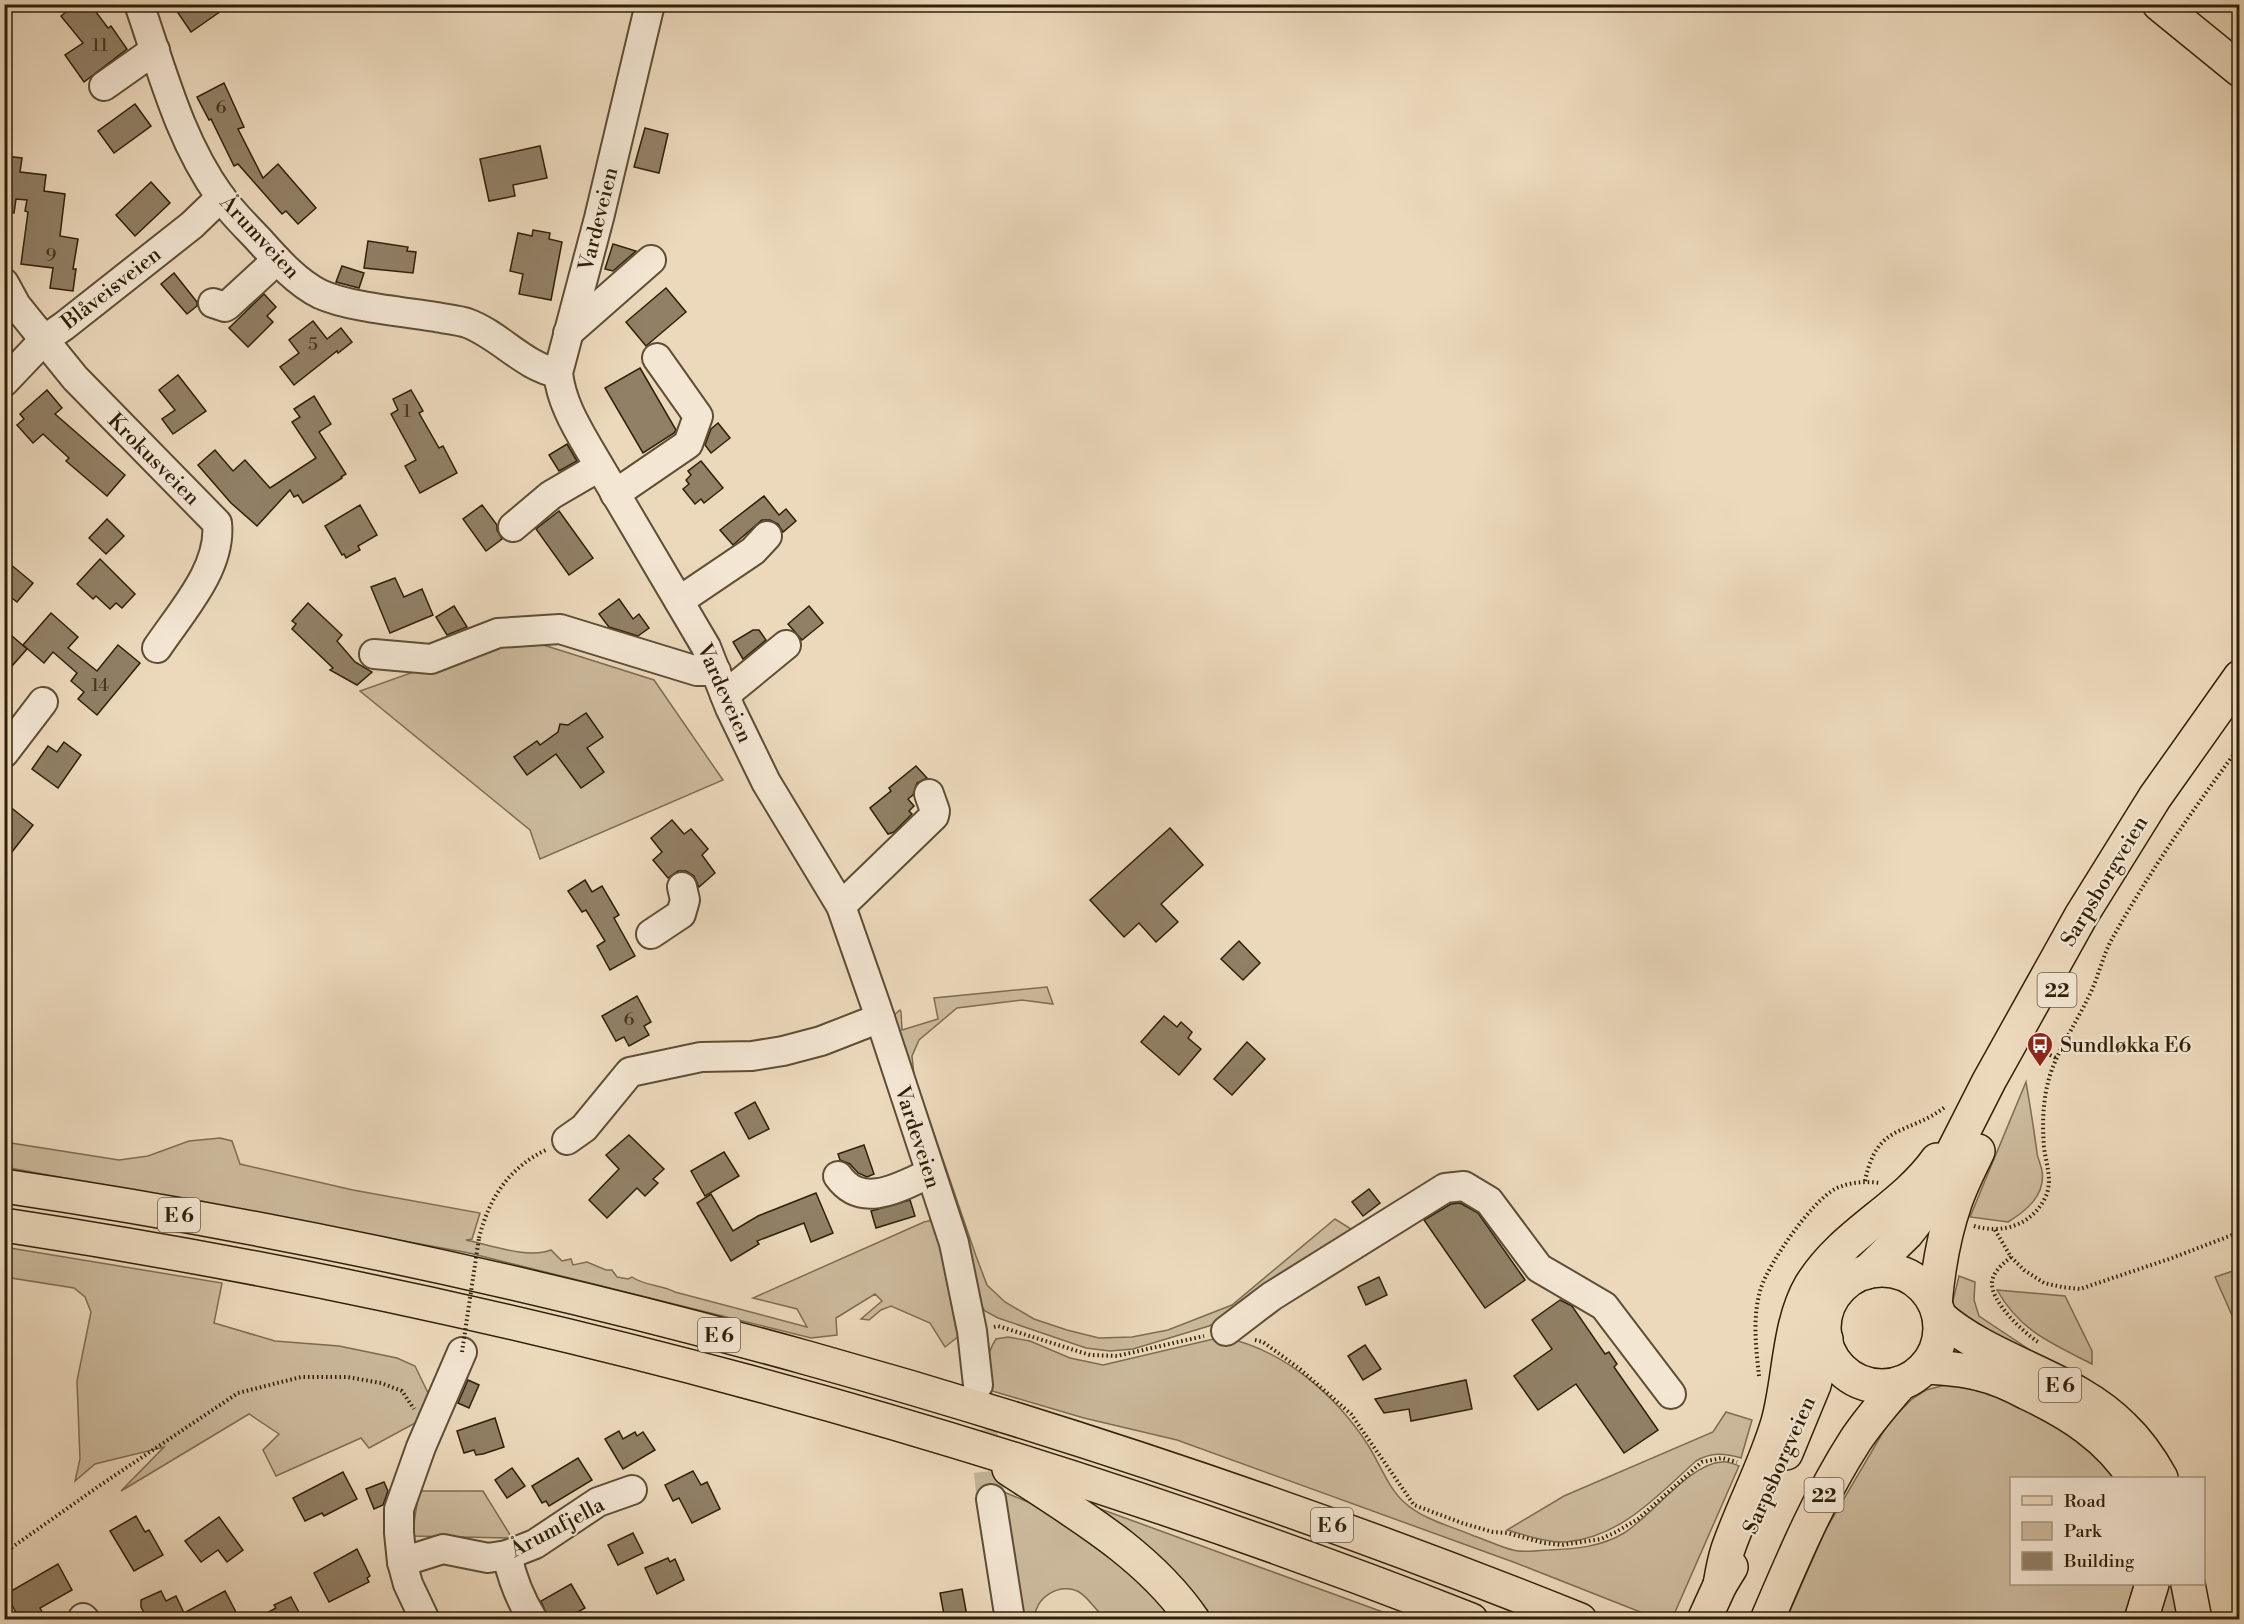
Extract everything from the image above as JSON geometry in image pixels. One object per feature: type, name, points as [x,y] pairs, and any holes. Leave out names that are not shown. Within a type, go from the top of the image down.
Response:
[{"type":"main road","points":[[2159,4],[2240,70]]},
{"type":"main road","name":"Sarpsborgveien","points":[[1867,1272],[1907,1233],[1921,1215],[2041,985],[2129,837],[2190,745],[2240,677]]},
{"type":"main road","name":"Sarpsborgveien","points":[[1937,1310],[1938,1272],[1955,1202],[2008,1080],[2094,924],[2197,762],[2240,705]]},
{"type":"main road","name":"22","points":[[1704,1620],[1720,1585],[1727,1550],[1753,1490],[1777,1424],[1800,1312],[1812,1284],[1853,1239],[1890,1208],[1930,1169],[1942,1152],[1965,1107],[1989,1081]]},
{"type":"main road","name":"E 6","points":[[4,1186],[233,1225],[440,1268],[616,1309],[829,1364],[965,1404],[1185,1474],[1402,1551],[1580,1620]]},
{"type":"main road","name":"E 6","points":[[4,1225],[344,1286],[454,1310],[713,1374],[978,1448],[1171,1509],[1471,1620]]},
{"type":"main road","points":[[1867,1272],[1883,1270],[1899,1273],[1914,1280],[1926,1290],[1937,1310]]},
{"type":"main road","name":"22","points":[[1826,1339],[1825,1322],[1829,1305],[1851,1279],[1867,1272]]},
{"type":"main road","name":"22","points":[[1767,1619],[1825,1492],[1855,1441],[1938,1344],[1940,1330],[1937,1310]]},
{"type":"main road","name":"E 6","points":[[1937,1310],[1956,1331],[2092,1403],[2122,1425],[2150,1458],[2160,1477]]},
{"type":"main road","points":[[1826,1339],[1836,1361],[1853,1378],[1868,1384],[1885,1386],[1913,1375]]},
{"type":"main road","name":"Sarpsborgveien","points":[[1720,1585],[1739,1555],[1801,1420],[1814,1384],[1826,1339]]},
{"type":"main road","name":"E 6","points":[[1913,1375],[1955,1369],[2002,1381],[2071,1416],[2099,1437],[2123,1461],[2133,1477]]},
{"type":"main road","name":"E 6","points":[[978,1448],[1128,1552],[1150,1570],[1193,1620]]},
{"type":"main road","points":[[2141,1620],[2152,1585]]},
{"type":"main road","points":[[2188,1585],[2195,1620]]},
{"type":"street","name":"Årumveien","points":[[139,4],[168,92],[188,143],[221,197],[277,260],[299,281],[321,294],[343,301],[465,322],[492,334],[542,370],[558,373]]},
{"type":"street","name":"Vardeveien","points":[[650,4],[599,218],[558,373],[560,390],[574,423],[706,647],[720,683],[766,782],[841,906],[954,1243],[972,1331],[978,1385]]},
{"type":"street","points":[[104,86],[155,50]]},
{"type":"street","name":"Blåveisveien","points":[[4,382],[45,339],[74,319],[192,225],[221,197]]},
{"type":"street","points":[[213,303],[225,307],[228,305],[277,260]]},
{"type":"street","points":[[568,333],[651,260]]},
{"type":"street","name":"Krokusveien","points":[[4,283],[16,305],[75,378],[217,523],[219,538],[213,560],[204,578],[157,648]]},
{"type":"street","points":[[615,494],[688,444],[698,416],[657,358]]},
{"type":"street","points":[[513,527],[550,495],[599,467]]},
{"type":"street","points":[[679,601],[753,551],[767,536]]},
{"type":"street","points":[[374,654],[431,659],[498,633],[560,629],[697,671],[720,683],[786,645]]},
{"type":"street","points":[[4,753],[43,702]]},
{"type":"street","points":[[841,906],[934,816],[935,811],[929,794]]},
{"type":"street","points":[[651,934],[681,914],[685,900],[682,887]]},
{"type":"street","points":[[567,1140],[584,1128],[630,1072],[701,1057],[752,1056],[783,1051],[821,1041],[880,1018]]},
{"type":"street","points":[[838,1176],[852,1191],[879,1194],[930,1173]]},
{"type":"street","points":[[1226,1331],[1272,1296],[1445,1188],[1464,1186],[1489,1201],[1539,1268],[1604,1306],[1671,1394]]},
{"type":"street","points":[[425,1620],[408,1584],[402,1562],[399,1509],[421,1447],[462,1352]]},
{"type":"street","name":"Årumfjella","points":[[402,1562],[443,1549],[488,1558],[507,1555],[535,1544],[598,1502],[632,1490]]},
{"type":"street","points":[[991,1499],[1010,1620]]},
{"type":"street","points":[[507,1555],[521,1600],[533,1620]]},
{"type":"path","points":[[1966,1224],[1995,1230],[2009,1228],[2024,1222],[2037,1210],[2048,1189],[2044,1102],[2056,1058],[2091,992],[2111,940],[2171,845],[2240,746]]},
{"type":"path","points":[[2046,1053],[2056,1058]]},
{"type":"path","points":[[1865,1181],[1874,1153],[1885,1140],[1895,1132],[1947,1106]]},
{"type":"path","points":[[462,1352],[479,1238],[485,1215],[506,1180],[535,1155],[567,1140]]},
{"type":"path","points":[[1995,1230],[2011,1257],[2024,1270],[2044,1283],[2080,1289],[2240,1232]]},
{"type":"path","points":[[2011,1257],[2000,1266],[1995,1274],[1992,1283],[1994,1293],[1998,1302],[2021,1328],[2043,1345]]},
{"type":"path","points":[[972,1331],[998,1326],[1090,1355],[1117,1356],[1226,1331],[1263,1342],[1300,1369],[1351,1414],[1414,1505],[1492,1532],[1507,1533],[1544,1543],[1562,1545],[1601,1539],[1638,1519],[1702,1462],[1722,1458],[1741,1463]]},
{"type":"path","points":[[4,1553],[99,1485],[238,1393],[301,1377],[346,1377],[381,1383],[402,1391],[410,1406],[418,1413],[421,1447]]},
{"type":"green space","points":[[515,636],[654,680],[723,780],[540,859],[530,830],[360,691]]},
{"type":"green space","points":[[1047,987],[1053,1004],[1022,1000],[957,1008],[919,1040],[912,1056],[914,1075],[976,1256],[987,1285],[1005,1302],[1034,1319],[1067,1330],[1099,1338],[1132,1337],[1168,1330],[1232,1305],[1335,1219],[1359,1234],[1232,1315],[1209,1326],[1133,1349],[1110,1351],[1086,1348],[998,1318],[985,1311],[976,1298],[893,1016],[900,1010],[902,1030],[938,1019],[934,998]]},
{"type":"green space","points":[[2026,1082],[2042,1171],[2041,1188],[2028,1207],[2008,1222],[1970,1217]]},
{"type":"green space","points":[[220,1138],[232,1141],[240,1164],[353,1190],[480,1213],[472,1239],[466,1240],[520,1252],[551,1250],[562,1261],[571,1259],[573,1265],[587,1262],[606,1270],[612,1270],[617,1277],[628,1279],[632,1277],[675,1292],[807,1327],[797,1309],[753,1298],[924,1222],[937,1219],[959,1336],[945,1347],[930,1323],[891,1306],[881,1310],[869,1320],[861,1319],[882,1301],[875,1294],[836,1318],[837,1335],[811,1338],[469,1253],[5,1167],[4,1142],[119,1160],[148,1156],[189,1141]]},
{"type":"green space","points":[[4,1247],[222,1283],[214,1323],[275,1341],[339,1346],[397,1358],[415,1366],[430,1397],[426,1427],[415,1423],[369,1448],[361,1438],[276,1476],[263,1450],[279,1434],[249,1414],[121,1491],[164,1447],[95,1464],[75,1481],[80,1459],[77,1381],[91,1312],[85,1297],[74,1288],[5,1277]]},
{"type":"green space","points":[[2240,1269],[2239,1331],[2215,1277]]},
{"type":"green space","points":[[1959,1276],[1975,1282],[1974,1300],[1979,1316],[2033,1352],[2003,1344],[1951,1309]]},
{"type":"green space","points":[[1997,1290],[2065,1296],[2092,1351],[2092,1364],[2050,1342],[2026,1326]]},
{"type":"green space","points":[[1008,1337],[1030,1341],[1070,1358],[1103,1365],[1222,1337],[1266,1352],[1306,1376],[1340,1408],[1368,1445],[1389,1483],[1412,1509],[1438,1522],[1517,1551],[1578,1548],[1615,1538],[1635,1525],[1697,1471],[1722,1462],[1739,1466],[1672,1619],[1658,1619],[1516,1563],[1177,1440],[1084,1418],[992,1391],[988,1370],[989,1352],[996,1339]]},
{"type":"green space","points":[[1953,1383],[1975,1386],[2080,1436],[2117,1477],[2010,1477],[2010,1585],[2139,1585],[2128,1619],[1786,1620],[1825,1531],[1889,1422],[1912,1399],[1926,1390]]},
{"type":"green space","points":[[1726,1412],[1752,1420],[1741,1458],[1718,1454],[1696,1461],[1652,1501],[1621,1523],[1586,1539],[1566,1542],[1544,1540],[1507,1530],[1564,1496],[1713,1432]]},
{"type":"green space","points":[[419,1491],[483,1491],[512,1538],[412,1536]]},
{"type":"green space","points":[[1004,1492],[1054,1513],[1103,1546],[1178,1619],[1106,1619],[1079,1592],[1064,1589],[1056,1590],[1043,1599],[1038,1605],[1035,1619],[1022,1619]]},
{"type":"green space","points":[[1084,1503],[1402,1619],[1206,1619]]},
{"type":"green space","points":[[2161,1585],[2174,1585],[2181,1619],[2152,1620]]},
{"type":"building","points":[[76,4],[90,4],[108,28],[111,26],[127,49],[84,82],[65,55],[83,43],[61,16]]},
{"type":"building","points":[[172,4],[231,4],[191,32]]},
{"type":"building","points":[[224,83],[244,127],[238,129],[263,178],[278,164],[316,208],[298,224],[286,211],[282,214],[238,164],[234,166],[211,119],[209,120],[197,97]]},
{"type":"building","points":[[135,104],[151,126],[114,153],[98,131]]},
{"type":"building","points":[[645,128],[668,134],[659,173],[634,167]]},
{"type":"building","points":[[540,146],[547,178],[513,185],[515,196],[489,201],[480,159]]},
{"type":"building","points":[[4,156],[22,158],[20,172],[46,175],[44,191],[65,194],[60,236],[78,239],[73,269],[76,269],[73,291],[50,288],[53,268],[21,264],[28,212],[25,211],[27,200],[16,199],[14,213],[4,212]]},
{"type":"building","points":[[151,182],[170,203],[135,236],[116,215]]},
{"type":"building","points":[[533,230],[550,233],[549,239],[562,242],[551,300],[519,294],[523,274],[510,271],[518,233],[532,236]]},
{"type":"building","points":[[368,241],[408,247],[407,251],[416,252],[413,273],[364,268]]},
{"type":"building","points":[[613,244],[636,251],[613,271],[605,269]]},
{"type":"building","points":[[342,266],[364,273],[359,288],[336,282]]},
{"type":"building","points":[[174,273],[197,302],[197,306],[187,314],[161,284]]},
{"type":"building","points":[[666,288],[686,312],[646,346],[626,322]]},
{"type":"building","points":[[264,294],[276,307],[267,316],[273,322],[248,347],[229,328]]},
{"type":"building","points":[[313,321],[327,339],[341,328],[352,342],[294,385],[280,367],[299,353],[289,340]]},
{"type":"building","points":[[640,368],[676,430],[643,453],[605,388]]},
{"type":"building","points":[[178,375],[206,411],[173,434],[162,419],[175,410],[159,390]]},
{"type":"building","points":[[47,390],[62,408],[55,414],[125,475],[107,496],[66,461],[69,458],[43,434],[33,443],[17,425],[24,419],[20,414]]},
{"type":"building","points":[[411,390],[423,411],[419,413],[439,448],[443,446],[457,473],[420,493],[405,466],[416,460],[391,414],[398,410],[393,399]]},
{"type":"building","points":[[314,396],[331,424],[319,432],[346,474],[303,503],[298,495],[294,497],[290,490],[257,526],[231,503],[198,465],[215,450],[233,471],[245,460],[270,488],[316,458],[292,422],[300,417],[294,409]]},
{"type":"building","points":[[718,423],[730,438],[711,453],[705,445],[711,429]]},
{"type":"building","points":[[567,444],[577,461],[559,471],[549,455]]},
{"type":"building","points":[[701,461],[723,488],[704,503],[701,499],[695,504],[683,489],[689,484],[686,480],[691,475],[688,471]]},
{"type":"building","points":[[764,496],[779,515],[786,509],[796,521],[783,532],[778,524],[770,520],[762,520],[733,545],[720,530]]},
{"type":"building","points":[[360,505],[377,535],[358,546],[360,550],[346,558],[325,526]]},
{"type":"building","points":[[482,505],[497,525],[502,539],[486,551],[463,519]]},
{"type":"building","points":[[559,511],[593,558],[569,575],[536,529]]},
{"type":"building","points":[[107,519],[124,536],[106,554],[89,538]]},
{"type":"building","points":[[4,559],[33,583],[17,602],[4,592]]},
{"type":"building","points":[[100,559],[135,594],[122,608],[116,603],[110,609],[96,596],[93,599],[77,584]]},
{"type":"building","points":[[395,578],[404,597],[422,589],[433,615],[390,633],[371,587]]},
{"type":"building","points":[[619,599],[633,619],[639,614],[649,628],[638,636],[609,627],[599,614]]},
{"type":"building","points":[[308,603],[342,635],[337,641],[355,662],[372,672],[357,685],[330,670],[333,668],[292,629],[296,624],[292,621]]},
{"type":"building","points":[[454,606],[467,627],[447,635],[436,617]]},
{"type":"building","points":[[809,606],[823,623],[802,640],[788,624]]},
{"type":"building","points":[[51,613],[78,637],[68,648],[97,671],[118,645],[140,663],[97,715],[78,699],[84,692],[71,681],[77,673],[53,652],[44,663],[23,645]]},
{"type":"building","points":[[4,629],[27,649],[4,675]]},
{"type":"building","points":[[753,630],[759,630],[766,640],[743,659],[733,642]]},
{"type":"building","points":[[586,713],[603,737],[587,748],[604,772],[581,788],[556,754],[527,775],[514,757],[537,741],[540,745],[558,732],[560,724],[568,725]]},
{"type":"building","points":[[64,742],[81,755],[58,788],[32,769],[48,746],[57,752]]},
{"type":"building","points":[[916,766],[927,778],[917,783],[913,795],[908,799],[914,806],[909,811],[912,814],[894,832],[888,834],[870,808],[891,791],[889,788]]},
{"type":"building","points":[[4,802],[33,825],[4,862]]},
{"type":"building","points":[[672,820],[684,834],[691,829],[708,849],[702,855],[715,873],[699,887],[694,876],[686,871],[678,871],[668,878],[653,860],[662,852],[651,838]]},
{"type":"building","points":[[1170,828],[1203,865],[1161,904],[1178,922],[1156,942],[1139,923],[1124,937],[1090,900]]},
{"type":"building","points":[[585,880],[592,892],[602,886],[619,915],[614,918],[635,956],[610,970],[597,946],[605,941],[586,910],[582,912],[568,891]]},
{"type":"building","points":[[1239,941],[1260,963],[1243,980],[1221,959]]},
{"type":"building","points":[[637,996],[651,1022],[644,1026],[649,1035],[629,1046],[624,1037],[616,1041],[602,1016]]},
{"type":"building","points":[[1164,1016],[1177,1027],[1181,1022],[1192,1032],[1188,1038],[1201,1049],[1179,1075],[1141,1042]]},
{"type":"building","points":[[1247,1042],[1265,1059],[1232,1095],[1214,1079]]},
{"type":"building","points":[[755,1102],[769,1129],[749,1139],[735,1113]]},
{"type":"building","points":[[629,1135],[664,1169],[653,1179],[658,1183],[645,1196],[637,1188],[607,1218],[589,1200],[619,1169],[606,1155]]},
{"type":"building","points":[[864,1145],[874,1174],[867,1177],[858,1173],[850,1164],[840,1160],[838,1154]]},
{"type":"building","points":[[724,1152],[739,1176],[705,1196],[691,1171]]},
{"type":"building","points":[[1369,1189],[1380,1203],[1363,1216],[1352,1202]]},
{"type":"building","points":[[816,1193],[833,1233],[811,1242],[804,1223],[757,1241],[759,1244],[731,1261],[697,1203],[711,1194],[733,1231],[758,1216]]},
{"type":"building","points":[[910,1200],[915,1216],[876,1228],[871,1211]]},
{"type":"building","points":[[1460,1203],[1478,1213],[1525,1280],[1485,1308],[1424,1220],[1451,1204]]},
{"type":"building","points":[[1379,1277],[1387,1295],[1366,1305],[1358,1287]]},
{"type":"building","points":[[1560,1300],[1572,1306],[1605,1354],[1609,1352],[1617,1364],[1614,1367],[1658,1430],[1624,1453],[1576,1384],[1538,1410],[1514,1376],[1552,1349],[1532,1320]]},
{"type":"building","points":[[1365,1345],[1381,1369],[1363,1380],[1348,1356]]},
{"type":"building","points":[[468,1380],[479,1385],[469,1408],[458,1403]]},
{"type":"building","points":[[1466,1380],[1472,1409],[1411,1421],[1409,1409],[1384,1413],[1375,1399]]},
{"type":"building","points":[[495,1418],[504,1447],[483,1454],[476,1455],[474,1450],[464,1453],[457,1431]]},
{"type":"building","points":[[619,1431],[623,1439],[635,1432],[637,1436],[643,1432],[655,1450],[623,1469],[605,1439]]},
{"type":"building","points":[[578,1458],[592,1480],[549,1506],[546,1501],[542,1503],[532,1486]]},
{"type":"building","points":[[512,1468],[525,1486],[507,1498],[495,1480]]},
{"type":"building","points":[[693,1471],[701,1485],[707,1482],[720,1509],[692,1523],[679,1498],[673,1501],[665,1485]]},
{"type":"building","points":[[343,1472],[357,1499],[324,1516],[322,1513],[305,1521],[293,1498]]},
{"type":"building","points":[[384,1482],[388,1491],[383,1505],[374,1509],[366,1489]]},
{"type":"building","points":[[136,1516],[145,1532],[149,1530],[163,1555],[134,1571],[110,1531]]},
{"type":"building","points":[[219,1517],[243,1550],[227,1562],[218,1550],[201,1562],[185,1541]]},
{"type":"building","points":[[633,1533],[643,1553],[618,1565],[608,1545]]},
{"type":"building","points":[[357,1549],[370,1576],[367,1578],[369,1582],[329,1602],[314,1573]]},
{"type":"building","points":[[668,1558],[670,1562],[675,1559],[684,1580],[657,1594],[645,1568]]},
{"type":"building","points":[[58,1564],[72,1590],[40,1608],[46,1620],[20,1620],[6,1594]]},
{"type":"building","points":[[571,1584],[585,1608],[564,1620],[549,1620],[541,1601]]},
{"type":"building","points":[[962,1589],[967,1616],[945,1620],[940,1593]]},
{"type":"building","points":[[161,1591],[166,1601],[176,1596],[184,1613],[225,1591],[240,1620],[148,1620],[141,1607],[141,1600]]},
{"type":"building","points":[[291,1597],[303,1620],[254,1620],[276,1608],[274,1605]]},
{"type":"tunnel","points":[[978,1388],[991,1499]]},
{"type":"place","name":"Sundløkka E6","points":[[2040,1068]]}]
